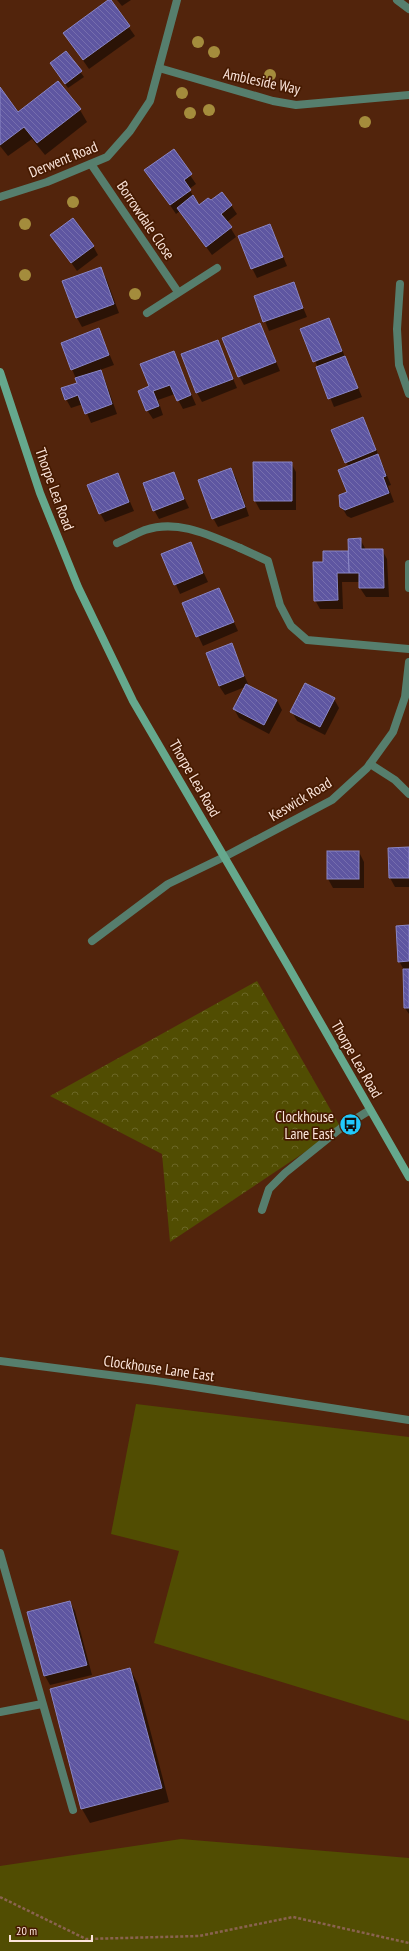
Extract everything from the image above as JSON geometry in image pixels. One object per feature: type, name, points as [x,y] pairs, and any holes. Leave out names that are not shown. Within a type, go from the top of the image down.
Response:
[{"type":"main road","name":"Thorpe Lea Road","points":[[0,372],[40,493],[78,587],[133,700],[409,1177]]},
{"type":"street","name":"Derwent Road","points":[[0,197],[48,182],[107,157],[130,131],[150,101],[177,0]]},
{"type":"street","points":[[397,0],[409,9]]},
{"type":"street","name":"Ambleside Way","points":[[159,68],[296,105],[409,94]]},
{"type":"street","name":"Borrowdale Close","points":[[91,164],[178,292]]},
{"type":"street","points":[[147,312],[217,268]]},
{"type":"street","points":[[400,284],[397,329],[399,365],[409,394]]},
{"type":"street","points":[[116,543],[152,528],[160,527],[183,527],[207,534],[268,561],[280,605],[291,626],[307,640],[409,649]]},
{"type":"street","points":[[409,564],[409,588]]},
{"type":"street","name":"Keswick Road","points":[[92,941],[168,884],[224,857],[332,800],[370,764],[393,732],[405,697],[409,662]]},
{"type":"street","points":[[370,764],[395,780],[409,794]]},
{"type":"street","points":[[262,1210],[269,1189],[285,1173],[352,1120],[370,1110]]},
{"type":"street","name":"Clockhouse Lane East","points":[[0,1361],[156,1381],[409,1420]]},
{"type":"street","points":[[0,1553],[73,1810]]},
{"type":"street","points":[[0,1712],[42,1704]]},
{"type":"path","points":[[0,1897],[86,1939],[199,1936],[293,1917],[409,1943]]},
{"type":"green space","points":[[257,981],[341,1128],[170,1242],[162,1154],[50,1096]]},
{"type":"green space","points":[[136,1404],[409,1437],[409,1721],[154,1643],[179,1551],[111,1534]]},
{"type":"green space","points":[[181,1839],[409,1858],[409,1951],[0,1951],[0,1866]]},
{"type":"building","points":[[108,0],[111,0],[130,26],[83,60],[63,33]]},
{"type":"building","points":[[66,51],[82,71],[65,84],[50,63]]},
{"type":"building","points":[[58,81],[81,109],[37,143],[24,127],[0,145],[0,87],[18,112]]},
{"type":"building","points":[[174,149],[192,174],[184,180],[191,190],[170,205],[144,170]]},
{"type":"building","points":[[222,192],[232,205],[221,214],[232,227],[206,247],[177,208],[193,195],[199,205],[208,198],[211,200]]},
{"type":"building","points":[[73,218],[94,246],[71,263],[50,235]]},
{"type":"building","points":[[270,224],[283,257],[251,269],[238,236]]},
{"type":"building","points":[[101,267],[114,304],[76,318],[62,281]]},
{"type":"building","points":[[294,282],[303,308],[263,322],[254,296]]},
{"type":"building","points":[[329,318],[342,351],[313,362],[300,329]]},
{"type":"building","points":[[260,323],[276,362],[238,377],[222,338]]},
{"type":"building","points":[[99,328],[109,355],[71,370],[61,343]]},
{"type":"building","points":[[218,340],[233,379],[196,393],[181,354]]},
{"type":"building","points":[[174,351],[191,395],[177,401],[170,385],[153,391],[159,406],[146,411],[138,391],[149,386],[140,364]]},
{"type":"building","points":[[345,356],[358,388],[328,399],[316,367]]},
{"type":"building","points":[[101,370],[112,404],[85,414],[78,395],[65,400],[61,388],[77,383],[75,378]]},
{"type":"building","points":[[363,417],[376,450],[345,463],[331,430]]},
{"type":"building","points":[[378,454],[386,476],[383,477],[389,493],[345,510],[340,507],[339,495],[347,492],[338,470]]},
{"type":"building","points":[[253,462],[292,462],[292,501],[254,501]]},
{"type":"building","points":[[231,468],[245,507],[212,519],[198,480]]},
{"type":"building","points":[[174,472],[184,499],[153,511],[143,483]]},
{"type":"building","points":[[118,473],[129,502],[99,514],[87,485]]},
{"type":"building","points":[[361,538],[361,549],[383,549],[384,588],[359,588],[359,573],[349,573],[348,539]]},
{"type":"building","points":[[191,542],[203,573],[174,585],[161,554]]},
{"type":"building","points":[[323,551],[348,551],[349,573],[337,573],[338,600],[314,601],[313,562],[323,562]]},
{"type":"building","points":[[219,588],[234,622],[196,637],[182,603]]},
{"type":"building","points":[[232,643],[244,676],[219,686],[206,653]]},
{"type":"building","points":[[305,683],[335,698],[320,727],[290,712]]},
{"type":"building","points":[[246,684],[277,700],[264,725],[233,709]]},
{"type":"building","points":[[409,847],[409,878],[389,878],[388,848]]},
{"type":"building","points":[[327,851],[359,851],[359,879],[327,879]]},
{"type":"building","points":[[409,925],[409,961],[398,962],[396,926]]},
{"type":"building","points":[[403,969],[409,969],[409,1008],[404,1008]]},
{"type":"building","points":[[70,1601],[87,1665],[44,1676],[27,1612]]},
{"type":"building","points":[[130,1668],[162,1788],[81,1809],[50,1689]]},
{"type":"place","name":"Clockhouse Lane East","points":[[350,1125]]}]
